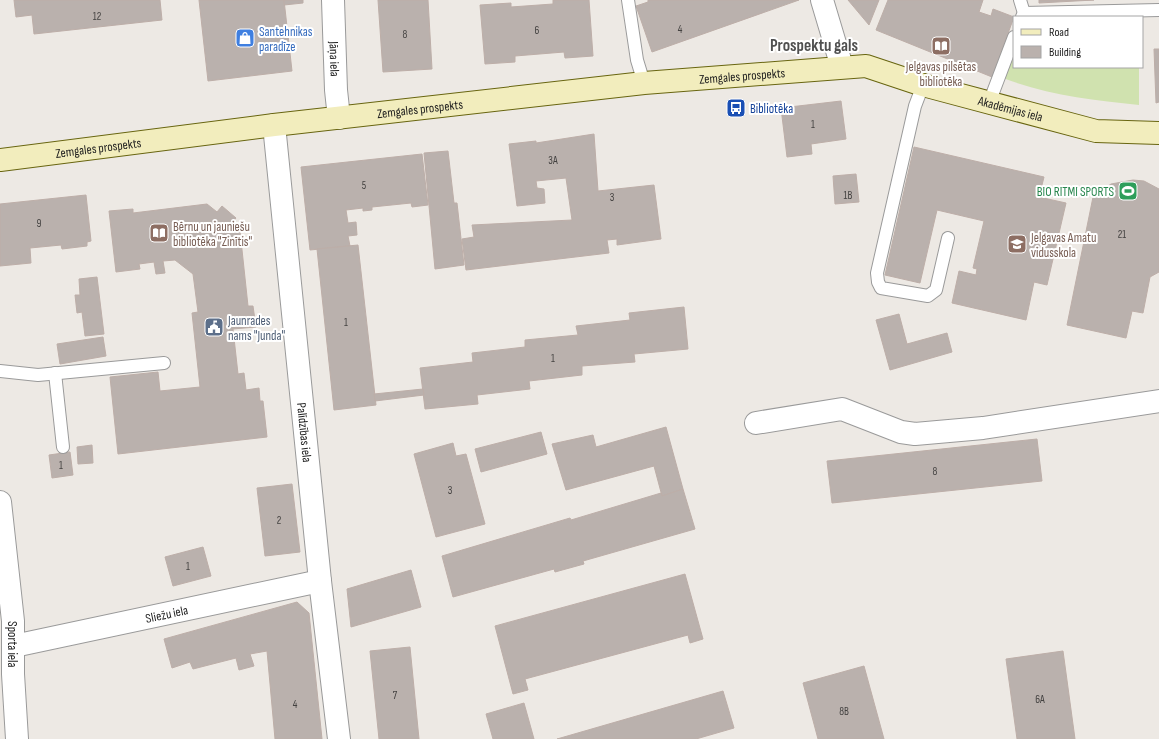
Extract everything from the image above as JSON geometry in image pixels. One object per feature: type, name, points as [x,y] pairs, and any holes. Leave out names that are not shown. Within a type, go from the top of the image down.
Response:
[{"type":"main road","name":"Akadēmijas iela","points":[[842,67],[866,66],[923,85],[1096,131],[1159,133]]},
{"type":"main road","name":"Zemgales prospekts","points":[[0,160],[274,125],[644,83],[842,67]]},
{"type":"street","name":"Jāņa iela","points":[[333,0],[336,90],[340,118]]},
{"type":"street","points":[[822,0],[842,67]]},
{"type":"street","name":"Palīdzības iela","points":[[274,125],[320,581],[339,739]]},
{"type":"street","points":[[756,423],[842,409],[901,432],[915,434],[983,428],[1159,401]]},
{"type":"street","name":"Sporta iela","points":[[0,502],[13,621],[7,647],[13,674],[17,739]]},
{"type":"street","name":"Sliežu iela","points":[[7,647],[320,581]]},
{"type":"lane","points":[[628,0],[637,60],[644,83]]},
{"type":"lane","points":[[1020,0],[1023,15],[1159,10]]},
{"type":"lane","points":[[989,103],[1013,40]]},
{"type":"lane","points":[[923,85],[916,106],[878,273],[878,282],[882,288],[928,296],[936,290],[948,238]]},
{"type":"lane","points":[[0,371],[38,375],[164,363]]},
{"type":"lane","points":[[55,373],[63,447]]},
{"type":"green space","points":[[1013,53],[1013,68],[1139,68],[1139,105],[1087,99],[1053,93],[1003,78]]},
{"type":"building","points":[[14,0],[160,0],[162,20],[34,34],[32,15],[16,17]]},
{"type":"building","name":"Santehnikas paradīze","points":[[199,0],[284,0],[292,71],[208,81]]},
{"type":"building","points":[[284,0],[303,0],[303,3],[284,5]]},
{"type":"building","points":[[378,0],[428,0],[432,69],[383,72]]},
{"type":"building","points":[[553,0],[589,0],[593,56],[565,58],[564,52],[515,56],[515,62],[485,64],[480,5],[511,3],[511,7],[553,4]]},
{"type":"building","points":[[648,0],[799,0],[652,52],[636,6],[648,2]]},
{"type":"building","points":[[848,0],[879,0],[869,25]]},
{"type":"building","points":[[888,0],[983,0],[979,12],[991,16],[993,9],[1013,17],[992,77],[876,30]]},
{"type":"building","points":[[1039,0],[1094,0],[1039,3]]},
{"type":"building","points":[[1154,49],[1159,49],[1159,102],[1156,103]]},
{"type":"building","points":[[841,101],[846,139],[811,144],[812,154],[787,157],[781,108]]},
{"type":"building","points":[[594,134],[598,191],[654,185],[661,239],[617,245],[617,239],[607,240],[609,253],[466,270],[462,239],[474,237],[472,225],[572,220],[566,178],[536,181],[537,188],[544,189],[545,203],[517,206],[509,144],[536,141],[536,143]]},
{"type":"building","name":"Jelgavas Amatu vidusskola","points":[[914,147],[1044,177],[1039,197],[1066,203],[1047,285],[1034,282],[1026,320],[952,303],[959,271],[976,275],[977,269],[973,268],[984,221],[937,210],[920,283],[885,275]]},
{"type":"building","points":[[448,151],[454,203],[457,203],[464,265],[435,269],[424,153]]},
{"type":"building","points":[[422,154],[428,205],[412,207],[411,203],[372,207],[372,210],[363,211],[363,208],[346,210],[348,223],[356,222],[357,235],[348,236],[350,246],[310,250],[301,167]]},
{"type":"building","points":[[856,174],[859,202],[835,204],[833,176]]},
{"type":"building","points":[[1133,180],[1144,181],[1159,189],[1159,272],[1150,277],[1143,313],[1132,311],[1126,338],[1067,325],[1093,197],[1111,184]]},
{"type":"building","points":[[86,195],[91,241],[87,242],[87,246],[62,249],[61,245],[30,248],[31,263],[0,266],[0,204]]},
{"type":"building","points":[[207,204],[217,212],[222,206],[236,218],[231,224],[240,231],[248,306],[253,306],[256,327],[233,329],[238,374],[244,373],[246,390],[259,388],[260,401],[263,401],[267,437],[118,454],[110,377],[158,372],[160,391],[200,387],[192,313],[198,312],[193,274],[175,260],[163,261],[165,273],[156,274],[154,262],[139,264],[140,269],[116,272],[109,211],[133,209],[133,213]]},
{"type":"building","points":[[358,245],[376,405],[334,410],[317,249]]},
{"type":"building","points":[[97,277],[104,334],[85,336],[82,312],[77,313],[75,295],[80,295],[79,279]]},
{"type":"building","points":[[684,307],[688,349],[634,354],[635,362],[582,366],[582,375],[529,381],[530,389],[477,395],[478,404],[425,409],[420,368],[473,362],[472,353],[525,347],[525,340],[578,335],[576,326],[630,320],[629,313]]},
{"type":"building","points":[[899,314],[907,344],[947,333],[952,352],[890,370],[876,320]]},
{"type":"building","points":[[103,337],[106,356],[60,364],[57,344]]},
{"type":"building","points":[[423,389],[424,395],[375,401],[374,394]]},
{"type":"building","points":[[666,427],[683,489],[662,496],[654,466],[566,490],[552,444],[593,435],[596,447]]},
{"type":"building","points":[[541,432],[547,454],[481,472],[475,449]]},
{"type":"building","points":[[1037,439],[1042,481],[832,503],[827,461]]},
{"type":"building","points":[[453,443],[456,456],[466,454],[485,524],[436,537],[414,454]]},
{"type":"building","points":[[92,445],[93,463],[78,464],[77,447]]},
{"type":"building","points":[[70,452],[73,475],[52,478],[49,455]]},
{"type":"building","points":[[292,484],[300,552],[265,556],[257,488]]},
{"type":"building","points":[[683,489],[695,529],[583,561],[584,564],[555,572],[554,569],[453,597],[442,556],[570,518],[571,520],[661,493],[662,496]]},
{"type":"building","points":[[203,547],[211,576],[173,586],[165,557]]},
{"type":"building","points":[[411,570],[421,607],[351,627],[347,589]]},
{"type":"building","points":[[685,574],[703,639],[690,643],[688,635],[525,679],[528,690],[513,694],[495,626]]},
{"type":"building","points":[[297,602],[309,613],[322,739],[275,739],[267,651],[250,654],[254,666],[239,670],[236,658],[193,669],[190,662],[172,668],[164,639]]},
{"type":"building","points":[[410,647],[419,739],[379,739],[370,651]]},
{"type":"building","points":[[1063,651],[1075,739],[1017,739],[1006,659]]},
{"type":"building","points":[[864,666],[884,739],[818,739],[803,683]]},
{"type":"building","points":[[723,691],[734,728],[696,739],[557,739]]},
{"type":"building","points":[[524,703],[534,739],[493,739],[486,714]]},
{"type":"place","name":"Santehnikas paradīze","points":[[245,38]]},
{"type":"place","name":"Jelgavas pilsētas bibliotēka","points":[[941,46]]},
{"type":"place","name":"Bibliotēka","points":[[736,108]]},
{"type":"place","name":"BIO RITMI SPORTS","points":[[1128,191]]},
{"type":"place","name":"Bērnu un jauniešu bibliotēka \"Zinītis\"","points":[[159,233]]},
{"type":"place","name":"Jelgavas Amatu vidusskola","points":[[1017,244]]},
{"type":"place","name":"Jaunrades nams \"Junda\"","points":[[214,327]]},
{"type":"district","name":"Prospektu gals","points":[[814,45]]}]
